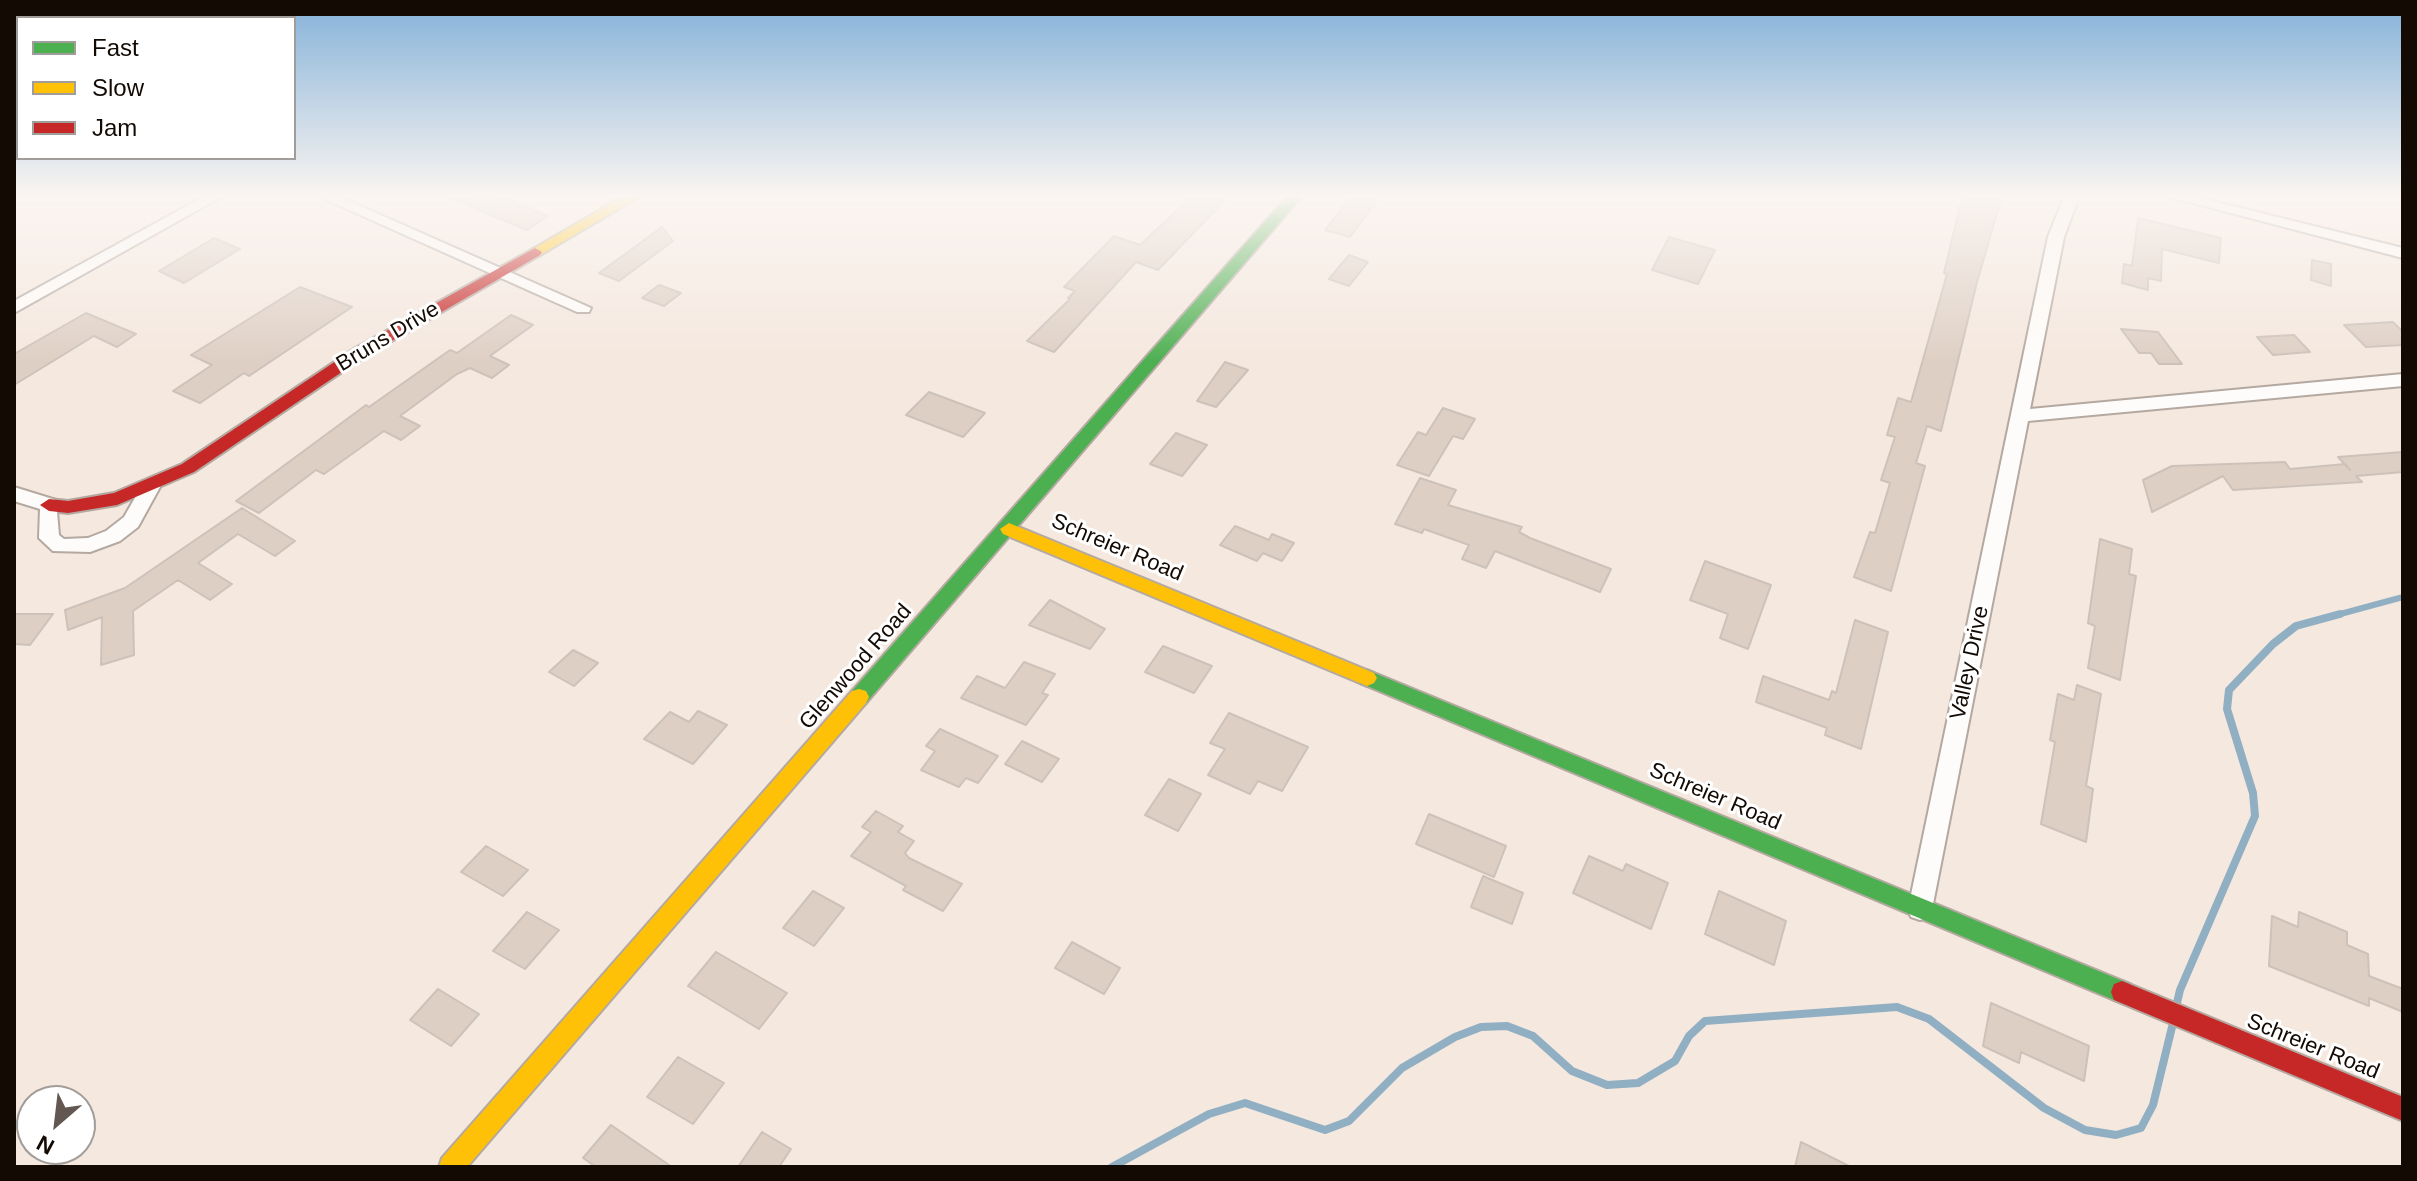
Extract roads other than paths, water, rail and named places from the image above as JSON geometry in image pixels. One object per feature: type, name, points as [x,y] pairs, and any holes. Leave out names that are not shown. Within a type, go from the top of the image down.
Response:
[{"type":"street","points":[[14,308],[115,252]]},
{"type":"street","points":[[452,252],[583,308]]},
{"type":"street","name":"Bruns Drive","points":[[14,494],[49,505],[98,504],[151,487],[219,448],[373,344],[536,252]]},
{"type":"street","name":"Glenwood Road","points":[[451,1167],[1247,252]]},
{"type":"street","name":"Valley Drive","points":[[1920,909],[2053,252]]},
{"type":"street","points":[[2020,416],[2403,380]]},
{"type":"street","points":[[49,505],[49,538],[60,546],[90,545],[113,536],[131,522],[151,487]]},
{"type":"street","name":"Schreier Road","points":[[1009,529],[2403,1109]]},
{"type":"waterway","points":[[2333,616],[2403,597]]},
{"type":"waterway","points":[[2176,1007],[2180,990],[2255,816],[2253,793],[2227,709],[2229,690],[2273,644],[2296,626],[2340,614]]},
{"type":"waterway","points":[[1112,1167],[1209,1114],[1245,1103],[1325,1130],[1349,1121],[1402,1068],[1455,1037],[1481,1027],[1507,1026],[1533,1036],[1572,1071],[1607,1085],[1638,1083],[1675,1061],[1689,1036],[1705,1021],[1897,1007],[1929,1019],[2044,1108],[2085,1130],[2116,1135],[2141,1128],[2153,1105],[2173,1023]]}]
